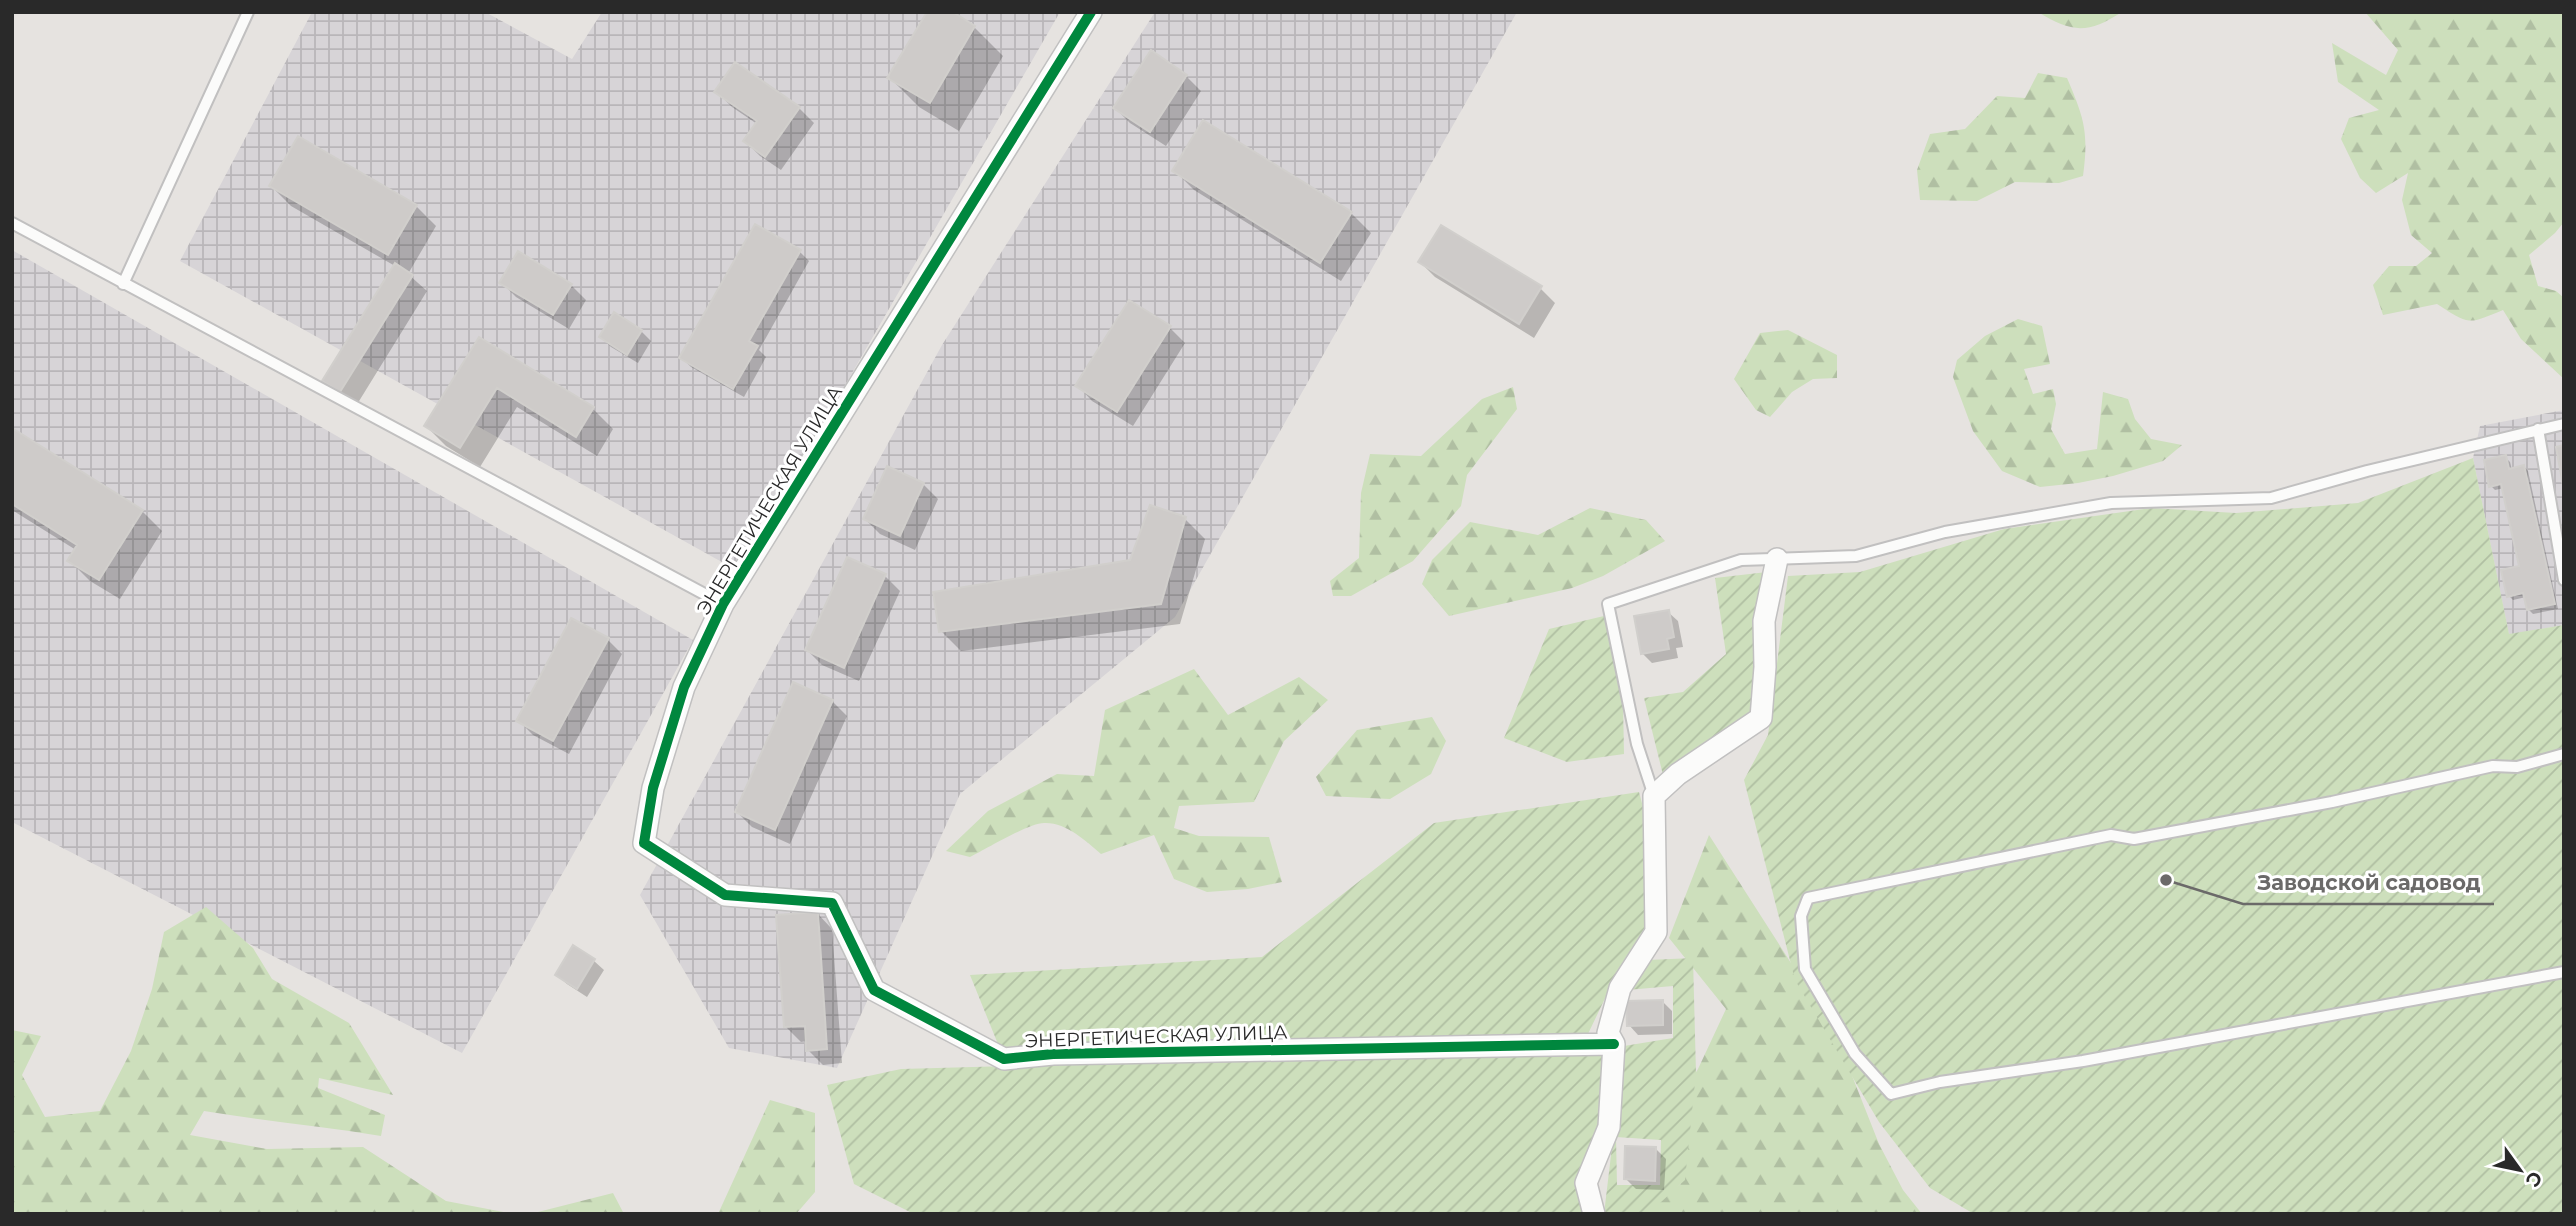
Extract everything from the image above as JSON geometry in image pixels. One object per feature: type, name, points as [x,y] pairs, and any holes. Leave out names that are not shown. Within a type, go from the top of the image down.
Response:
[{"type":"street","name":"ЭНЕРГЕТИЧЕСКАЯ УЛИЦА","points":[[1091,12],[723,604],[684,687],[653,788],[644,843],[725,895],[832,903],[874,990],[1004,1059],[1053,1054],[1614,1044]]},
{"type":"street","points":[[1594,1214],[1586,1183],[1609,1127],[1614,1044],[1608,1033],[1620,988],[1656,932],[1654,796],[1678,774],[1760,718],[1765,667],[1764,621],[1777,559]]},
{"type":"lane","points":[[123,284],[247,12]]},
{"type":"lane","points":[[12,223],[723,604]]},
{"type":"lane","points":[[1654,796],[1637,744],[1608,604],[1741,560],[1856,556],[1945,532],[2110,503],[2271,498],[2367,471],[2564,424]]},
{"type":"lane","points":[[2538,429],[2564,580]]},
{"type":"lane","points":[[2564,754],[2517,767],[2493,766],[2332,802],[2134,839],[2111,835],[1808,898],[1801,916],[1805,969],[1855,1054],[1891,1094],[1940,1082],[2082,1061],[2564,972]]},
{"type":"shaded area","points":[[312,12],[485,12],[572,59],[602,12],[1060,12],[738,571],[180,261]]},
{"type":"shaded area","points":[[1155,12],[1517,12],[1175,617],[960,794],[837,1068],[729,1048],[640,895],[942,345]]},
{"type":"shaded area","points":[[12,250],[693,640],[462,1053],[12,822]]},
{"type":"shaded area","points":[[2564,410],[2564,625],[2509,635],[2473,458],[2480,426]]},
{"type":"green space","points":[[2038,12],[2122,12],[2099,24],[2080,28],[2061,24]]},
{"type":"green space","points":[[2365,12],[2564,12],[2564,222],[2529,255],[2538,286],[2556,291],[2564,298],[2564,379],[2521,339],[2503,310],[2475,320],[2463,319],[2437,304],[2383,315],[2373,285],[2389,266],[2416,266],[2432,253],[2411,235],[2402,200],[2408,173],[2376,193],[2360,178],[2341,139],[2349,118],[2379,110],[2338,82],[2332,43],[2386,75],[2398,50]]},
{"type":"green space","points":[[2038,73],[2067,78],[2084,125],[2083,176],[2059,183],[2015,182],[1977,201],[1920,200],[1917,170],[1930,134],[1965,129],[1997,96],[2025,98]]},
{"type":"green space","points":[[2018,319],[2042,326],[2050,364],[2024,369],[2033,394],[2053,389],[2056,404],[2051,429],[2065,454],[2097,449],[2103,392],[2128,399],[2135,419],[2151,439],[2182,445],[2163,461],[2078,483],[2040,487],[2002,471],[1973,431],[1953,377],[1957,360],[1985,336]]},
{"type":"green space","points":[[1788,330],[1837,355],[1837,378],[1813,379],[1792,392],[1770,417],[1756,410],[1734,379],[1760,333]]},
{"type":"green space","points":[[1513,387],[1517,409],[1467,475],[1461,506],[1413,561],[1351,596],[1333,596],[1330,581],[1359,558],[1361,493],[1370,454],[1421,456],[1482,399]]},
{"type":"green space","points":[[2473,458],[2509,634],[2564,625],[2564,1214],[1974,1214],[1930,1188],[1879,1122],[1795,980],[1744,780],[1768,735],[1788,576],[1860,572],[2004,529],[2151,508],[2236,513],[2358,503]]},
{"type":"green space","points":[[1590,508],[1646,520],[1665,541],[1603,576],[1572,588],[1449,616],[1422,584],[1432,560],[1470,522],[1538,535]]},
{"type":"green space","points":[[1767,572],[1756,613],[1752,711],[1663,775],[1644,698],[1683,692],[1726,654],[1715,578]]},
{"type":"green space","points":[[1604,616],[1623,703],[1624,754],[1567,762],[1504,738],[1549,629]]},
{"type":"green space","points":[[1194,669],[1228,715],[1299,677],[1328,700],[1284,741],[1254,802],[1179,806],[1174,828],[1199,836],[1269,837],[1282,882],[1248,889],[1207,892],[1174,879],[1154,835],[1101,854],[1075,833],[1044,823],[1028,827],[970,857],[946,851],[988,811],[1057,774],[1094,776],[1105,710]]},
{"type":"green space","points":[[1432,717],[1446,741],[1431,774],[1390,799],[1326,796],[1316,777],[1357,730]]},
{"type":"green space","points":[[1639,792],[1652,841],[1651,918],[1620,967],[1587,1036],[1002,1054],[970,975],[1262,957],[1434,823]]},
{"type":"green space","points":[[1709,835],[1834,1030],[1879,1144],[1903,1190],[1922,1214],[1633,1214],[1681,1184],[1670,1115],[1698,1069],[1726,1009],[1669,938]]},
{"type":"green space","points":[[206,907],[253,948],[272,979],[349,1023],[393,1095],[319,1078],[318,1088],[385,1115],[381,1136],[204,1111],[190,1135],[267,1149],[363,1147],[446,1201],[514,1214],[12,1214],[12,1030],[41,1036],[22,1075],[45,1117],[100,1111],[131,1051],[152,989],[164,932]]},
{"type":"green space","points":[[1693,958],[1696,1073],[1685,1180],[1648,1214],[1604,1214],[1624,1046],[1673,1038],[1673,986],[1627,990],[1648,960]],"holes":[[[1616,1137],[1661,1140],[1660,1185],[1617,1185]]]},
{"type":"green space","points":[[1605,1055],[1598,1147],[1576,1180],[1583,1214],[914,1214],[854,1184],[827,1085],[901,1069],[1339,1057]]},
{"type":"green space","points":[[770,1100],[815,1113],[815,1192],[796,1214],[718,1214]]},
{"type":"green space","points":[[613,1193],[624,1214],[530,1214]]},
{"type":"building","points":[[927,12],[953,12],[975,26],[930,103],[887,78]]},
{"type":"building","points":[[1151,50],[1187,75],[1150,132],[1113,108]]},
{"type":"building","points":[[735,62],[800,107],[765,157],[743,141],[757,121],[714,92]]},
{"type":"building","points":[[1203,120],[1352,212],[1320,263],[1172,171]]},
{"type":"building","points":[[298,136],[417,205],[388,255],[269,186]]},
{"type":"building","points":[[755,224],[801,250],[749,341],[758,346],[733,389],[679,358]]},
{"type":"building","points":[[1441,225],[1542,286],[1519,324],[1418,262]]},
{"type":"building","points":[[518,251],[572,284],[553,315],[499,283]]},
{"type":"building","points":[[395,263],[413,275],[340,392],[322,381]]},
{"type":"building","points":[[1129,300],[1171,326],[1117,412],[1075,386]]},
{"type":"building","points":[[614,312],[642,330],[627,355],[599,337]]},
{"type":"building","points":[[479,337],[594,407],[576,437],[497,388],[460,448],[424,426]]},
{"type":"building","points":[[12,428],[143,510],[99,580],[67,561],[77,545],[12,504]]},
{"type":"building","points":[[2564,445],[2564,491],[2556,447]]},
{"type":"building","points":[[2506,455],[2509,469],[2524,465],[2555,604],[2527,610],[2523,593],[2507,597],[2501,570],[2519,566],[2501,484],[2489,487],[2484,460]]},
{"type":"building","points":[[887,466],[924,483],[900,536],[863,519]]},
{"type":"building","points":[[1150,505],[1186,517],[1161,604],[939,632],[933,592],[1130,560]]},
{"type":"building","points":[[847,557],[886,574],[844,668],[805,650]]},
{"type":"building","points":[[1669,610],[1674,637],[1667,639],[1669,649],[1641,654],[1634,616]]},
{"type":"building","points":[[571,618],[609,638],[553,741],[516,721]]},
{"type":"building","points":[[793,682],[833,700],[775,830],[735,812]]},
{"type":"building","points":[[818,912],[827,1049],[806,1051],[805,1026],[784,1027],[776,915]]},
{"type":"building","points":[[573,945],[595,959],[577,989],[555,975]]},
{"type":"building","points":[[1663,1000],[1663,1025],[1627,1026],[1626,1001]]},
{"type":"building","points":[[1625,1146],[1656,1147],[1655,1181],[1624,1179]]},
{"type":"cycle path","points":[[1091,12],[723,604],[684,687],[653,788],[644,843],[725,895],[832,903],[874,990],[1004,1059],[1053,1054],[1614,1044]]},
{"type":"place","name":"Заводской садовод","points":[[2166,880]]}]
